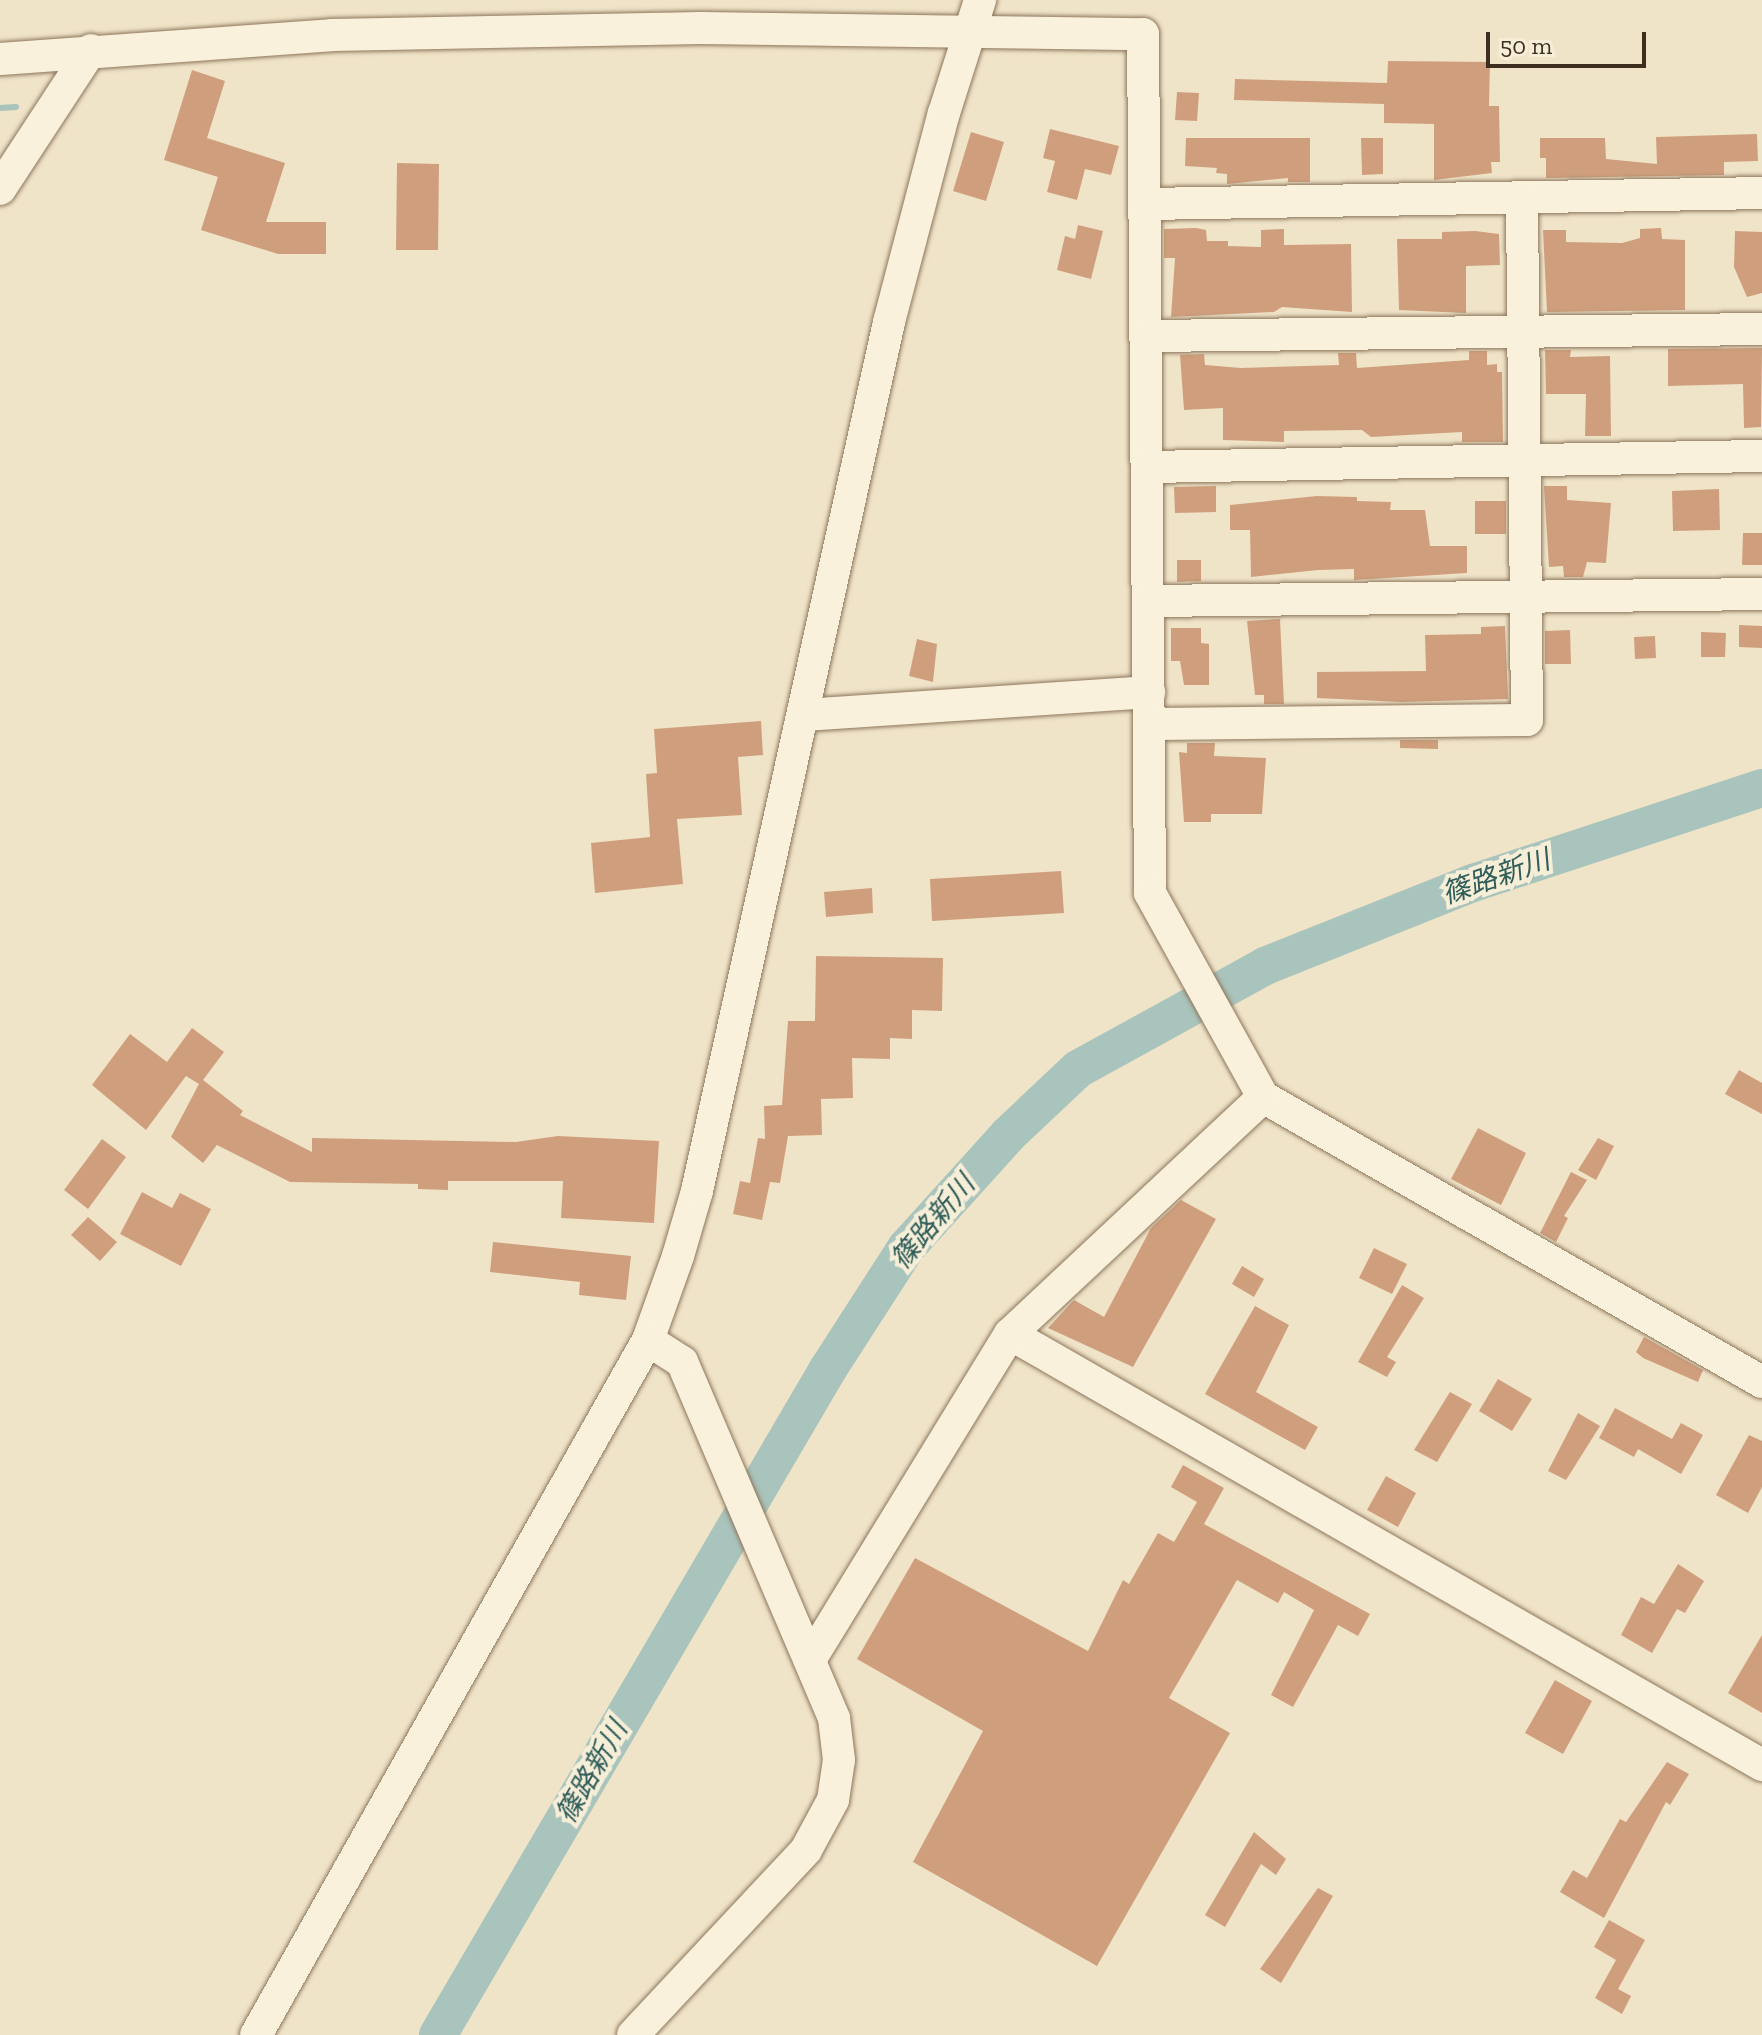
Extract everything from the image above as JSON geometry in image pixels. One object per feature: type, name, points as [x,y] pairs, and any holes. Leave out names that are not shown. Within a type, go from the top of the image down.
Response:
[{"type":"street","points":[[256,2035],[648,1340],[697,1191],[805,715],[889,322],[974,18]]},
{"type":"street","points":[[0,59],[91,50],[332,35],[974,18],[1066,30],[1143,34],[1147,204],[1150,893],[1255,1084],[1762,1382]]},
{"type":"street","points":[[0,189],[91,50]]},
{"type":"street","points":[[1147,204],[1762,193]]},
{"type":"street","points":[[1149,724],[1527,720],[1527,595],[1522,460],[1522,197]]},
{"type":"street","points":[[1148,336],[1522,329],[1762,329]]},
{"type":"street","points":[[1148,467],[1762,456]]},
{"type":"street","points":[[1149,601],[1762,594]]},
{"type":"street","points":[[805,715],[1149,692]]},
{"type":"street","points":[[804,1647],[1010,1334],[1255,1084]]},
{"type":"street","points":[[1010,1334],[1762,1765]]},
{"type":"street","points":[[633,2035],[806,1850],[833,1800],[839,1760],[834,1718],[682,1362],[648,1340]]},
{"type":"building","points":[[1388,61],[1490,62],[1489,106],[1499,106],[1500,162],[1491,162],[1492,173],[1434,180],[1434,124],[1384,123],[1384,104],[1234,100],[1235,79],[1387,83]]},
{"type":"building","points":[[192,70],[225,81],[207,138],[285,163],[266,222],[326,222],[326,254],[278,254],[201,230],[218,177],[164,160]]},
{"type":"building","points":[[1177,92],[1199,93],[1197,121],[1175,120]]},
{"type":"building","points":[[1050,129],[1119,146],[1111,175],[1085,169],[1077,200],[1047,192],[1055,161],[1043,158]]},
{"type":"building","points":[[971,132],[1004,142],[986,201],[953,191]]},
{"type":"building","points":[[1757,134],[1758,161],[1724,162],[1724,175],[1546,178],[1546,158],[1540,158],[1540,138],[1605,138],[1606,159],[1657,164],[1656,137]]},
{"type":"building","points":[[1186,138],[1310,138],[1310,182],[1288,182],[1288,178],[1227,184],[1227,174],[1216,173],[1217,168],[1185,166]]},
{"type":"building","points":[[1361,138],[1383,138],[1383,174],[1362,175]]},
{"type":"building","points":[[397,163],[439,164],[438,250],[396,250]]},
{"type":"building","points":[[1078,225],[1103,231],[1091,279],[1057,270],[1065,236],[1075,239]]},
{"type":"building","points":[[1661,228],[1662,239],[1685,240],[1685,310],[1547,312],[1543,230],[1566,230],[1566,242],[1622,243],[1640,238],[1640,229]]},
{"type":"building","points":[[1164,229],[1206,230],[1207,241],[1228,241],[1228,246],[1261,247],[1261,230],[1284,229],[1284,245],[1351,244],[1352,312],[1282,307],[1274,312],[1171,317],[1175,258],[1164,258]]},
{"type":"building","points":[[1735,231],[1762,232],[1762,293],[1747,297],[1734,267]]},
{"type":"building","points":[[1442,232],[1499,234],[1500,265],[1466,266],[1466,313],[1399,310],[1397,239],[1442,239]]},
{"type":"building","points":[[1762,348],[1761,427],[1744,428],[1743,384],[1668,386],[1668,349]]},
{"type":"building","points":[[1545,350],[1571,350],[1570,357],[1610,356],[1611,436],[1585,436],[1586,394],[1546,394]]},
{"type":"building","points":[[1469,351],[1487,351],[1487,365],[1497,364],[1497,372],[1502,372],[1503,442],[1462,442],[1462,432],[1371,437],[1362,430],[1284,431],[1284,442],[1223,440],[1223,408],[1184,410],[1180,355],[1204,354],[1205,365],[1241,368],[1339,365],[1338,353],[1356,353],[1357,368],[1469,360]]},
{"type":"building","points":[[1216,486],[1216,512],[1175,513],[1174,487]]},
{"type":"building","points":[[1544,486],[1567,486],[1567,500],[1611,503],[1606,563],[1587,562],[1583,577],[1564,577],[1563,566],[1549,567]]},
{"type":"building","points":[[1719,489],[1720,530],[1673,531],[1672,491]]},
{"type":"building","points":[[1317,496],[1391,502],[1390,510],[1425,510],[1430,546],[1467,546],[1467,573],[1354,580],[1354,569],[1251,577],[1250,530],[1230,530],[1230,505]]},
{"type":"building","points":[[1475,501],[1506,501],[1506,534],[1475,534]]},
{"type":"building","points":[[1743,533],[1762,533],[1762,565],[1742,565]]},
{"type":"building","points":[[1177,560],[1201,560],[1201,581],[1177,582]]},
{"type":"building","points":[[1280,619],[1284,704],[1264,704],[1264,695],[1255,695],[1247,621]]},
{"type":"building","points":[[1739,625],[1762,626],[1762,648],[1739,647]]},
{"type":"building","points":[[1505,626],[1508,699],[1401,702],[1317,698],[1317,672],[1426,671],[1425,635],[1481,634],[1481,627]]},
{"type":"building","points":[[1171,628],[1201,628],[1201,643],[1209,644],[1209,685],[1184,685],[1180,661],[1171,661]]},
{"type":"building","points":[[1570,630],[1571,664],[1545,664],[1545,631]]},
{"type":"building","points":[[1701,632],[1726,633],[1725,657],[1701,657]]},
{"type":"building","points":[[1655,636],[1656,658],[1635,659],[1634,637]]},
{"type":"building","points":[[917,639],[937,644],[933,682],[909,676]]},
{"type":"building","points":[[761,721],[763,755],[738,757],[742,815],[677,819],[683,884],[595,893],[591,843],[650,837],[646,774],[657,773],[654,729]]},
{"type":"building","points":[[1400,740],[1438,740],[1438,749],[1400,748]]},
{"type":"building","points":[[1187,743],[1215,743],[1214,756],[1266,758],[1262,814],[1211,814],[1211,822],[1184,822],[1179,752],[1187,753]]},
{"type":"building","points":[[1061,871],[1064,913],[932,921],[930,879]]},
{"type":"building","points":[[872,888],[873,913],[826,917],[824,892]]},
{"type":"building","points":[[816,956],[943,958],[942,1011],[912,1010],[912,1039],[890,1038],[890,1059],[852,1058],[853,1098],[821,1099],[822,1135],[788,1136],[780,1183],[770,1182],[762,1220],[733,1214],[740,1181],[750,1183],[758,1138],[765,1139],[764,1106],[782,1105],[788,1021],[815,1021]]},
{"type":"building","points":[[192,1028],[224,1052],[203,1080],[243,1111],[240,1115],[312,1152],[312,1138],[516,1142],[558,1136],[659,1141],[654,1223],[561,1218],[563,1181],[448,1181],[448,1190],[418,1189],[418,1184],[290,1182],[217,1145],[203,1163],[171,1137],[199,1084],[186,1076],[146,1130],[92,1085],[130,1034],[167,1062]]},
{"type":"building","points":[[1739,1070],[1762,1083],[1762,1114],[1725,1094]]},
{"type":"building","points":[[1478,1128],[1526,1153],[1501,1205],[1451,1179]]},
{"type":"building","points":[[1598,1138],[1614,1146],[1596,1180],[1578,1170]]},
{"type":"building","points":[[102,1139],[126,1157],[88,1209],[64,1190]]},
{"type":"building","points":[[1571,1172],[1587,1180],[1564,1216],[1568,1218],[1556,1242],[1540,1233]]},
{"type":"building","points":[[142,1192],[172,1208],[180,1193],[211,1209],[181,1266],[120,1234]]},
{"type":"building","points":[[1181,1200],[1216,1219],[1133,1367],[1048,1328],[1074,1300],[1104,1317],[1151,1228]]},
{"type":"building","points":[[88,1217],[117,1242],[100,1261],[71,1235]]},
{"type":"building","points":[[493,1242],[631,1256],[626,1300],[579,1295],[580,1282],[490,1272]]},
{"type":"building","points":[[1374,1248],[1407,1264],[1392,1294],[1359,1278]]},
{"type":"building","points":[[1242,1266],[1264,1279],[1254,1297],[1232,1284]]},
{"type":"building","points":[[1402,1285],[1424,1298],[1387,1357],[1396,1362],[1387,1377],[1358,1362]]},
{"type":"building","points":[[1255,1306],[1289,1325],[1256,1392],[1318,1427],[1305,1450],[1205,1394]]},
{"type":"building","points":[[1644,1337],[1703,1370],[1698,1382],[1643,1358],[1636,1352]]},
{"type":"building","points":[[1498,1379],[1532,1399],[1512,1431],[1479,1411]]},
{"type":"building","points":[[1450,1392],[1472,1404],[1437,1462],[1414,1450]]},
{"type":"building","points":[[1615,1408],[1672,1439],[1681,1423],[1703,1435],[1681,1474],[1638,1449],[1634,1457],[1599,1438]]},
{"type":"building","points":[[1578,1413],[1600,1426],[1566,1480],[1548,1471]]},
{"type":"building","points":[[1749,1435],[1762,1441],[1762,1487],[1748,1513],[1716,1495]]},
{"type":"building","points":[[1183,1465],[1224,1488],[1204,1524],[1370,1614],[1358,1636],[1338,1625],[1293,1707],[1271,1695],[1314,1610],[1284,1592],[1278,1603],[1237,1580],[1169,1698],[1230,1733],[1097,1966],[913,1862],[983,1731],[857,1659],[915,1558],[1088,1651],[1123,1580],[1129,1584],[1158,1533],[1174,1542],[1197,1502],[1171,1487]]},
{"type":"building","points":[[1386,1476],[1416,1493],[1398,1527],[1367,1510]]},
{"type":"building","points":[[1678,1564],[1704,1581],[1685,1613],[1677,1609],[1652,1653],[1621,1635],[1641,1597],[1654,1604]]},
{"type":"building","points":[[1762,1635],[1762,1713],[1728,1693]]},
{"type":"building","points":[[1555,1680],[1592,1701],[1563,1754],[1525,1733]]},
{"type":"building","points":[[1667,1762],[1689,1774],[1670,1805],[1666,1802],[1604,1918],[1560,1892],[1573,1870],[1587,1878],[1620,1819],[1626,1822]]},
{"type":"building","points":[[1254,1832],[1286,1859],[1276,1875],[1261,1864],[1225,1927],[1205,1915]]},
{"type":"building","points":[[1318,1888],[1333,1896],[1281,1983],[1260,1969]]},
{"type":"building","points":[[1609,1920],[1645,1940],[1618,1989],[1631,1996],[1622,2014],[1595,1998],[1616,1960],[1594,1947]]},
{"type":"waterway","points":[[0,108],[16,107]]},
{"type":"waterway","name":"篠路新川","points":[[438,2035],[828,1369],[906,1248],[1008,1135],[1078,1069],[1265,966],[1473,883],[1762,788]]}]
